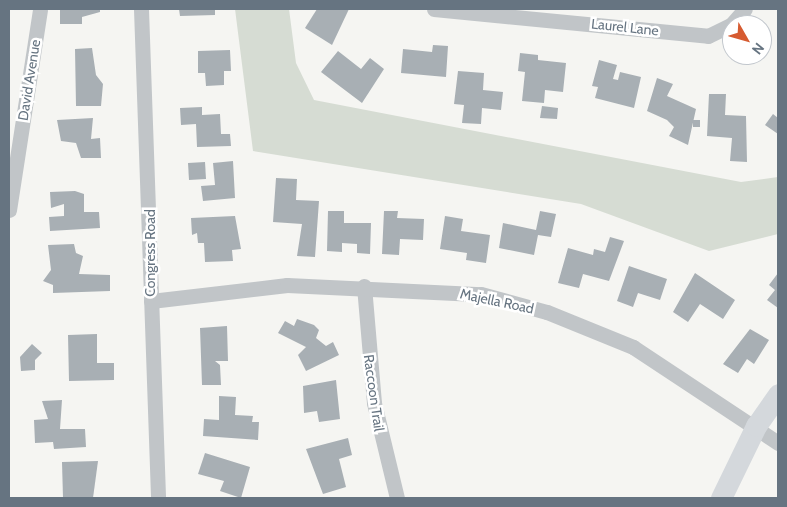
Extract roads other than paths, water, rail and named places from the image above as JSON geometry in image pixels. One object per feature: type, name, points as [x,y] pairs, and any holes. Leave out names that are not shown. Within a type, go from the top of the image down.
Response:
[{"type":"street","name":"David Avenue","points":[[9,210],[40,9]]},
{"type":"street","name":"Congress Road","points":[[140,9],[150,179],[151,301],[158,498]]},
{"type":"street","name":"Laurel Lane","points":[[434,9],[708,36],[732,26],[744,9]]},
{"type":"street","name":"Majella Road","points":[[151,301],[287,284],[364,286],[481,294],[548,312],[657,360],[778,442]]},
{"type":"street","name":"Raccoon Trail","points":[[364,286],[374,404],[397,498]]},
{"type":"street","points":[[721,498],[756,426],[778,394]]}]
